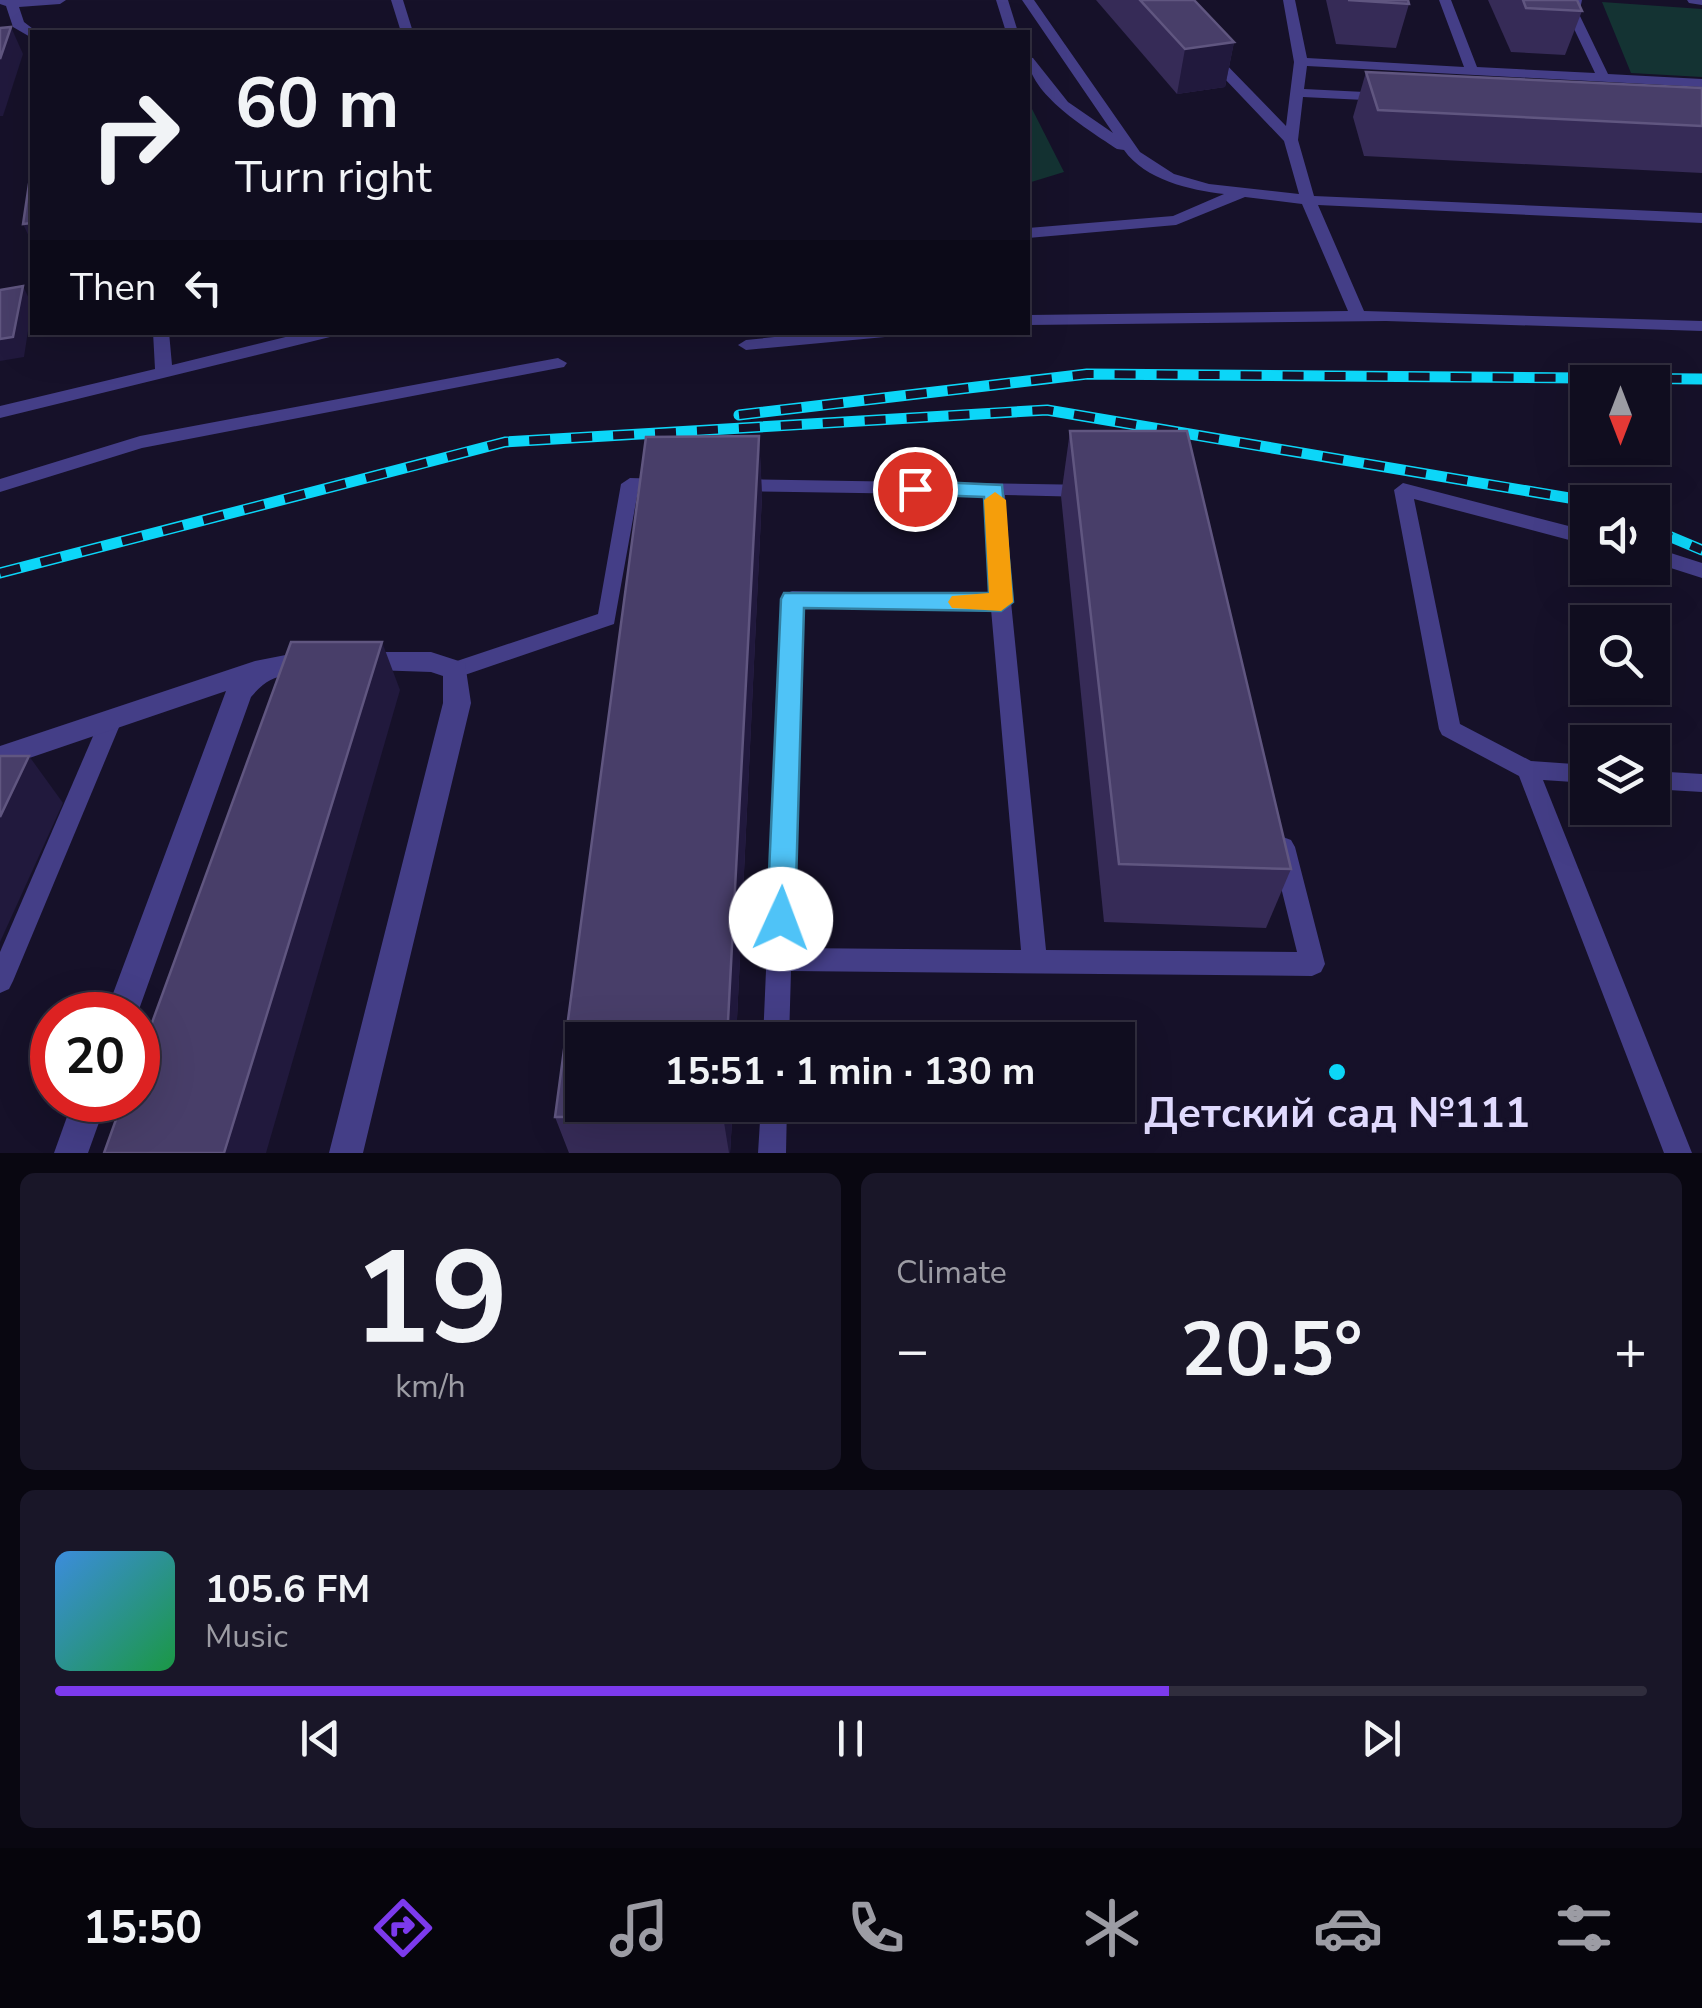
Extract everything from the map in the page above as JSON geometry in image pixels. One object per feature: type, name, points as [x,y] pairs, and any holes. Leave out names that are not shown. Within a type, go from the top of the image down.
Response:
[{"type":"street","points":[[0,757],[283,662],[431,662],[456,670],[457,703],[346,1153]]},
{"type":"street","points":[[129,992],[239,692],[255,671]]},
{"type":"street","points":[[71,1153],[82,1122]]},
{"type":"lane","points":[[30,33],[18,24],[6,2],[60,0]]},
{"type":"lane","points":[[397,0],[406,30]]},
{"type":"lane","points":[[1002,0],[1011,30]]},
{"type":"lane","points":[[1028,0],[1135,156]]},
{"type":"lane","points":[[1289,0],[1302,62],[1291,140],[1308,200],[1358,316]]},
{"type":"lane","points":[[1445,0],[1472,71]]},
{"type":"lane","points":[[1576,0],[1573,14],[1603,76]]},
{"type":"lane","points":[[1693,0],[1702,0]]},
{"type":"lane","points":[[1195,40],[1291,140]]},
{"type":"lane","points":[[1302,62],[1702,83]]},
{"type":"lane","points":[[1030,64],[1063,105],[1169,177],[1308,200],[1702,218]]},
{"type":"lane","points":[[1300,92],[1396,98]]},
{"type":"lane","points":[[1030,232],[1176,220],[1243,192]]},
{"type":"lane","points":[[1030,320],[1358,316],[1702,326]]},
{"type":"lane","points":[[162,335],[164,373]]},
{"type":"lane","points":[[0,412],[318,335]]},
{"type":"lane","points":[[746,346],[855,335]]},
{"type":"lane","points":[[0,486],[140,442],[558,363]]},
{"type":"lane","points":[[456,670],[608,619],[630,484],[686,485]]},
{"type":"lane","points":[[722,485],[1113,490]]},
{"type":"lane","points":[[995,490],[1001,602],[1035,961]]},
{"type":"lane","points":[[1570,533],[1403,490],[1450,729],[1528,770],[1570,773]]},
{"type":"lane","points":[[1670,560],[1702,571]]},
{"type":"lane","points":[[777,1022],[792,599],[1001,602]]},
{"type":"lane","points":[[0,981],[111,720]]},
{"type":"lane","points":[[1528,770],[1678,1153]]},
{"type":"lane","points":[[1670,781],[1702,784]]},
{"type":"lane","points":[[780,959],[1312,964],[1279,832]]},
{"type":"lane","points":[[772,1153],[773,1122]]},
{"type":"green space","points":[[1602,2],[1702,9],[1702,77],[1631,73]]},
{"type":"green space","points":[[1030,105],[1064,172],[1030,182]]},
{"type":"building","points":[[1140,0],[1194,0],[1234,42],[1185,49]]},
{"type":"building","points":[[1348,0],[1408,0],[1409,4]]},
{"type":"building","points":[[1523,0],[1577,0],[1582,11],[1526,8]]},
{"type":"building","points":[[11,27],[0,59],[0,28]]},
{"type":"building","points":[[1366,72],[1702,88],[1702,126],[1378,110]]},
{"type":"building","points":[[29,184],[30,184],[30,223],[23,224]]},
{"type":"building","points":[[23,286],[13,337],[0,339],[0,290]]},
{"type":"building","points":[[1070,431],[1187,431],[1291,869],[1119,864]]},
{"type":"building","points":[[759,436],[728,1022],[568,1022],[646,437]]},
{"type":"building","points":[[291,642],[382,642],[224,1153],[104,1153],[115,1122],[160,1122],[160,1001]]},
{"type":"building","points":[[0,756],[29,756],[0,817]]},
{"type":"building","points":[[565,1042],[565,1117],[555,1117]]},
{"type":"railway","points":[[739,415],[1087,374],[1702,379]]},
{"type":"railway","points":[[0,573],[505,442],[1047,410],[1570,498]]},
{"type":"railway","points":[[1670,537],[1702,550]]},
{"type":"slow traffic","points":[[960,602],[1001,602],[995,500]]},
{"type":"place","name":"Детский сад №111","points":[[1337,1072]]},
{"type":"route","points":[[781,919],[792,599],[1001,602],[995,490],[915,489]]}]
